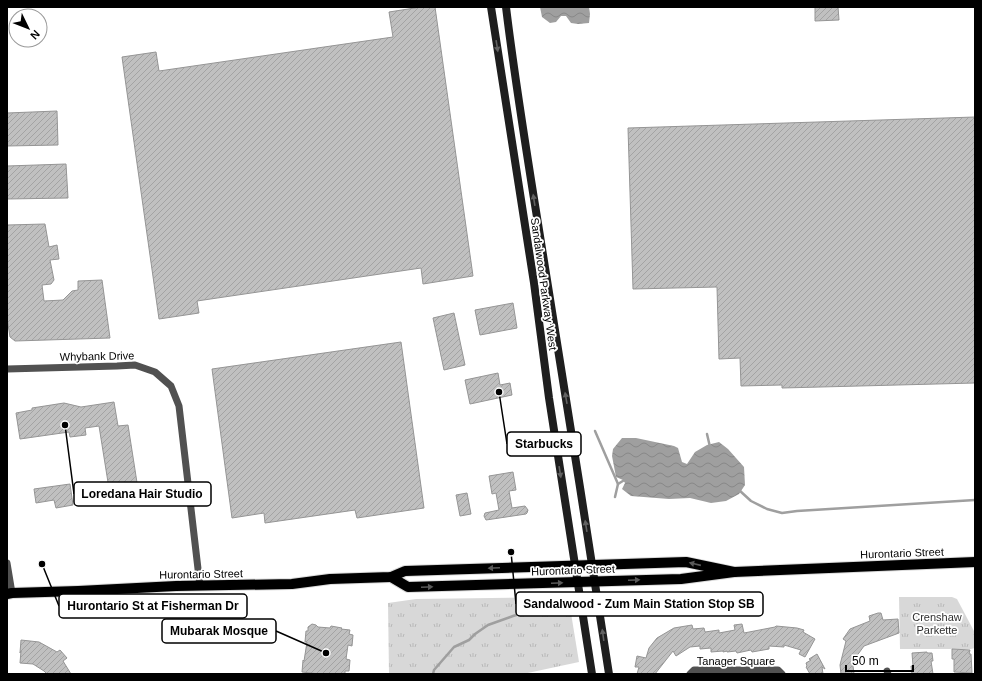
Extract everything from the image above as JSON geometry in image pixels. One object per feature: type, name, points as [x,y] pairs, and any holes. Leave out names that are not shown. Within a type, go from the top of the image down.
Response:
[{"type":"main road","name":"Sandalwood Parkway West","points":[[491,7],[534,283],[549,398],[574,565],[592,674]]},
{"type":"main road","name":"Sandalwood Parkway West","points":[[506,7],[522,125],[609,674]]},
{"type":"main road","name":"Hurontario Street","points":[[9,593],[149,587],[292,584],[330,579],[391,577],[405,571],[574,565],[686,562],[734,572]]},
{"type":"main road","name":"Hurontario Street","points":[[391,577],[408,587],[681,579],[734,572],[975,562]]},
{"type":"street","name":"Whybank Drive","points":[[7,369],[135,365],[155,372],[171,386],[179,406],[200,586]]},
{"type":"street","points":[[7,563],[9,593]]},
{"type":"street","name":"Tanager Square","points":[[690,674],[694,670],[778,670],[782,674]]},
{"type":"green space","points":[[561,597],[570,607],[579,662],[523,674],[389,674],[388,603],[416,599]]},
{"type":"green space","name":"Crenshaw Parkette","points":[[899,597],[952,597],[957,599],[975,633],[975,648],[900,649]]},
{"type":"water","points":[[540,7],[589,7],[589,23],[571,23],[566,16],[561,16],[556,22],[550,23],[542,17]]},
{"type":"water","points":[[622,438],[636,438],[674,446],[678,448],[682,462],[687,464],[695,452],[707,445],[719,442],[728,449],[744,467],[745,485],[739,494],[726,501],[711,503],[690,498],[669,499],[631,496],[622,489],[625,483],[623,480],[616,477],[612,456],[613,449]]},
{"type":"building","points":[[421,7],[435,7],[473,276],[423,284],[421,268],[197,301],[199,313],[159,319],[122,57],[156,52],[159,71],[393,37],[389,12]]},
{"type":"building","points":[[815,7],[838,7],[839,20],[815,21]]},
{"type":"building","points":[[57,111],[58,145],[7,146],[7,113]]},
{"type":"building","points":[[975,117],[975,383],[782,388],[782,385],[741,386],[740,358],[719,359],[717,287],[633,289],[628,128]]},
{"type":"building","points":[[66,164],[68,198],[7,199],[7,166]]},
{"type":"building","points":[[45,224],[49,247],[57,245],[59,259],[50,260],[54,280],[51,284],[42,285],[44,301],[63,300],[72,291],[78,290],[78,281],[102,280],[110,338],[15,341],[10,337],[7,318],[7,225]]},
{"type":"building","points":[[513,303],[517,328],[480,335],[475,310]]},
{"type":"building","points":[[454,313],[465,365],[444,370],[433,318]]},
{"type":"building","points":[[401,342],[424,508],[357,518],[355,510],[265,523],[264,513],[232,518],[212,369]]},
{"type":"building","points":[[498,373],[500,385],[510,383],[512,395],[470,404],[465,380]]},
{"type":"building","points":[[114,402],[118,426],[128,425],[138,489],[136,490],[138,501],[114,505],[111,501],[99,426],[85,428],[86,435],[70,437],[69,432],[20,439],[16,413],[32,410],[32,408],[64,403],[81,407]]},
{"type":"building","points":[[513,472],[516,490],[509,491],[512,508],[525,506],[528,510],[527,513],[486,520],[484,516],[485,513],[499,510],[496,493],[492,494],[489,476]]},
{"type":"building","points":[[70,484],[73,505],[56,508],[54,500],[36,503],[34,489]]},
{"type":"building","points":[[467,493],[471,514],[460,516],[456,495]]},
{"type":"building","points":[[881,613],[883,620],[898,619],[899,633],[864,646],[856,657],[853,666],[854,674],[841,674],[840,665],[846,641],[843,639],[850,629],[870,621],[869,616]]},
{"type":"building","points":[[312,624],[318,627],[330,628],[331,626],[350,630],[349,634],[353,635],[352,646],[348,645],[346,659],[350,660],[349,671],[345,671],[345,674],[319,674],[302,672],[307,642],[305,642],[306,631],[308,631],[308,627]]},
{"type":"building","points":[[742,624],[744,633],[776,626],[804,630],[803,632],[815,639],[805,657],[799,654],[801,650],[784,645],[784,647],[769,646],[769,649],[752,652],[751,650],[737,653],[736,651],[711,652],[711,648],[700,649],[700,646],[690,647],[676,656],[673,651],[655,674],[637,674],[639,667],[635,667],[637,656],[646,658],[649,648],[657,638],[674,628],[692,625],[693,629],[704,628],[705,632],[719,630],[719,633],[735,630],[734,625]]},
{"type":"building","points":[[21,640],[39,642],[57,652],[60,650],[67,658],[63,661],[71,674],[47,674],[33,664],[20,663]]},
{"type":"building","points":[[952,649],[970,650],[969,654],[971,654],[972,673],[954,672]]},
{"type":"building","points":[[912,653],[932,653],[933,661],[931,661],[933,674],[912,674]]},
{"type":"building","points":[[817,654],[825,669],[822,667],[823,674],[810,674],[806,667],[806,663]]},
{"type":"waterway","points":[[595,431],[618,484]]},
{"type":"waterway","points":[[707,434],[710,447]]},
{"type":"waterway","points":[[615,497],[618,484],[626,479]]},
{"type":"waterway","points":[[739,490],[751,501],[767,509],[782,513],[975,500]]},
{"type":"waterway","points":[[433,674],[434,670],[454,647],[469,640],[488,625],[550,605]]},
{"type":"place","name":"Starbucks","points":[[499,392]]},
{"type":"place","name":"Loredana Hair Studio","points":[[65,425]]},
{"type":"place","name":"Sandalwood - Zum Main Station Stop SB","points":[[511,552]]},
{"type":"place","name":"Hurontario St at Fisherman Dr","points":[[42,564]]},
{"type":"place","name":"Mubarak Mosque","points":[[326,653]]}]
